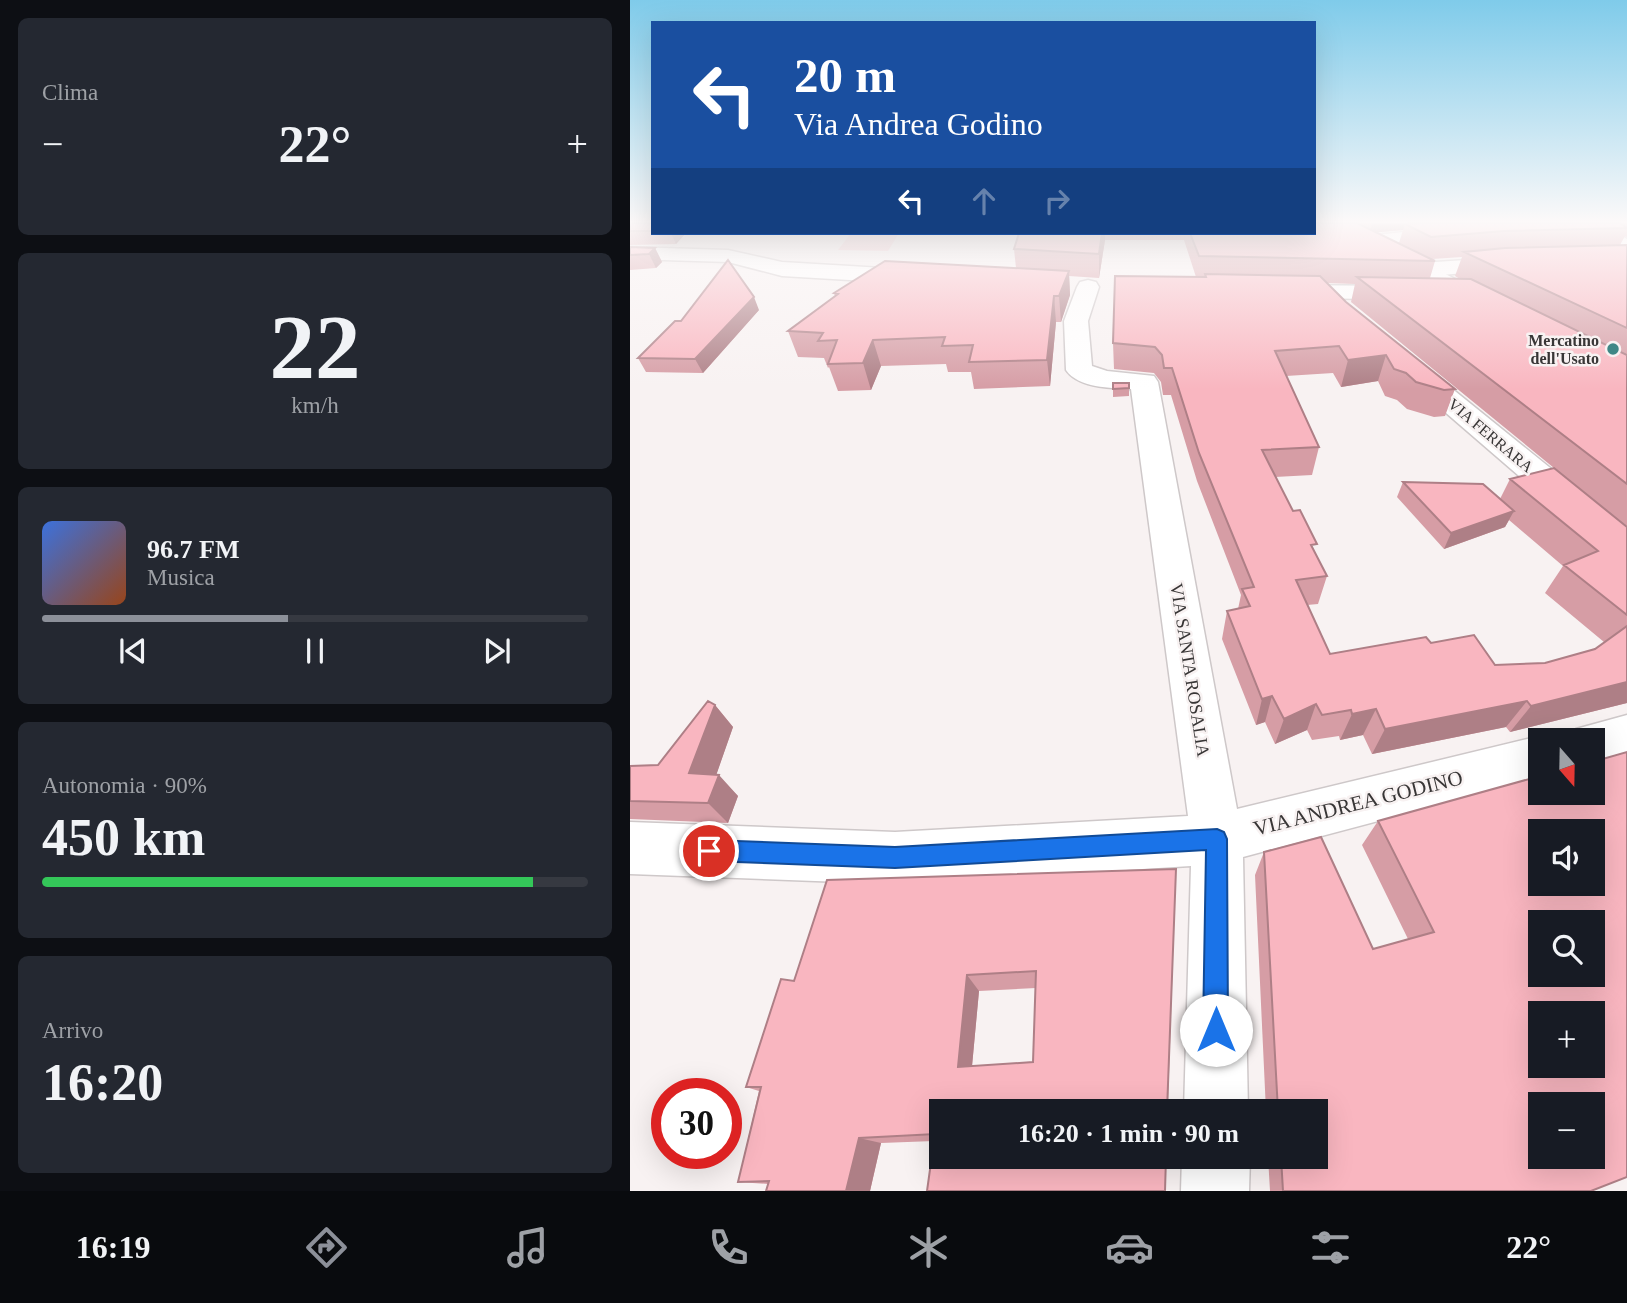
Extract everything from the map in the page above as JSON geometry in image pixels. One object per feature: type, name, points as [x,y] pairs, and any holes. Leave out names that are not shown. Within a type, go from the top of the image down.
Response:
[{"type":"street","points":[[937,279],[944,279]]},
{"type":"street","points":[[1436,279],[1503,313]]},
{"type":"street","name":"VIA SANTA ROSALIA","points":[[1088,287],[1076,321],[1079,370],[1103,379],[1144,382],[1217,839],[1216,1099]]},
{"type":"street","points":[[1259,292],[1466,294]]},
{"type":"street","points":[[1324,293],[1351,320]]},
{"type":"street","name":"VIA FERRARA","points":[[1390,351],[1627,549]]},
{"type":"street","points":[[1605,741],[1627,735]]},
{"type":"street","name":"VIA ANDREA GODINO","points":[[630,848],[895,858],[1217,839],[1528,760]]},
{"type":"street","points":[[1216,1169],[1216,1191]]},
{"type":"building","points":[[714,279],[741,279],[754,297],[695,359],[638,358],[675,321],[681,321]]},
{"type":"building","points":[[857,279],[1066,279],[1059,296],[1054,296],[1047,360],[969,362],[973,345],[942,346],[945,337],[873,340],[863,363],[828,364],[837,340],[818,341],[823,333],[788,331],[838,294],[834,293]]},
{"type":"building","points":[[1115,279],[1323,279],[1346,302],[1455,389],[1444,390],[1416,382],[1406,373],[1394,369],[1386,355],[1348,360],[1339,346],[1275,351],[1319,447],[1262,450],[1293,511],[1300,510],[1317,544],[1311,545],[1327,576],[1296,580],[1330,654],[1426,637],[1431,643],[1474,635],[1495,665],[1545,663],[1595,649],[1627,626],[1627,682],[1531,706],[1527,701],[1385,729],[1376,709],[1352,714],[1351,710],[1322,715],[1316,704],[1284,719],[1272,696],[1262,699],[1227,611],[1250,606],[1242,589],[1254,587],[1199,453],[1172,368],[1164,368],[1162,355],[1155,347],[1113,343]]},
{"type":"building","points":[[1359,279],[1471,279],[1627,355],[1627,484]]},
{"type":"building","points":[[1521,279],[1627,279],[1627,328]]},
{"type":"building","points":[[1113,383],[1129,383],[1129,388],[1113,389]]},
{"type":"building","points":[[1554,468],[1627,527],[1627,615],[1564,565],[1598,551],[1510,479]]},
{"type":"building","points":[[1403,482],[1483,484],[1514,511],[1451,533]]},
{"type":"building","points":[[708,701],[715,705],[689,773],[719,775],[708,803],[630,801],[630,766],[658,765]]},
{"type":"building","points":[[1627,752],[1627,1177],[1591,1191],[1283,1191],[1282,1169],[1328,1169],[1328,1099],[1277,1099],[1264,852],[1321,837],[1373,949],[1434,932],[1378,821],[1528,779],[1528,805],[1605,805],[1605,758]]},
{"type":"building","points":[[1176,869],[1167,1099],[929,1099],[929,1134],[859,1138],[846,1191],[766,1191],[769,1181],[738,1182],[761,1087],[746,1087],[781,979],[794,981],[827,880]],"holes":[[[1036,971],[1033,1062],[958,1067],[967,975]]]},
{"type":"building","points":[[930,1169],[1166,1169],[1165,1191],[927,1191]]},
{"type":"place","name":"Mercatino dell'Usato","points":[[1613,349]]},
{"type":"route","points":[[709,851],[895,858],[1217,839],[1216,1030]]}]
